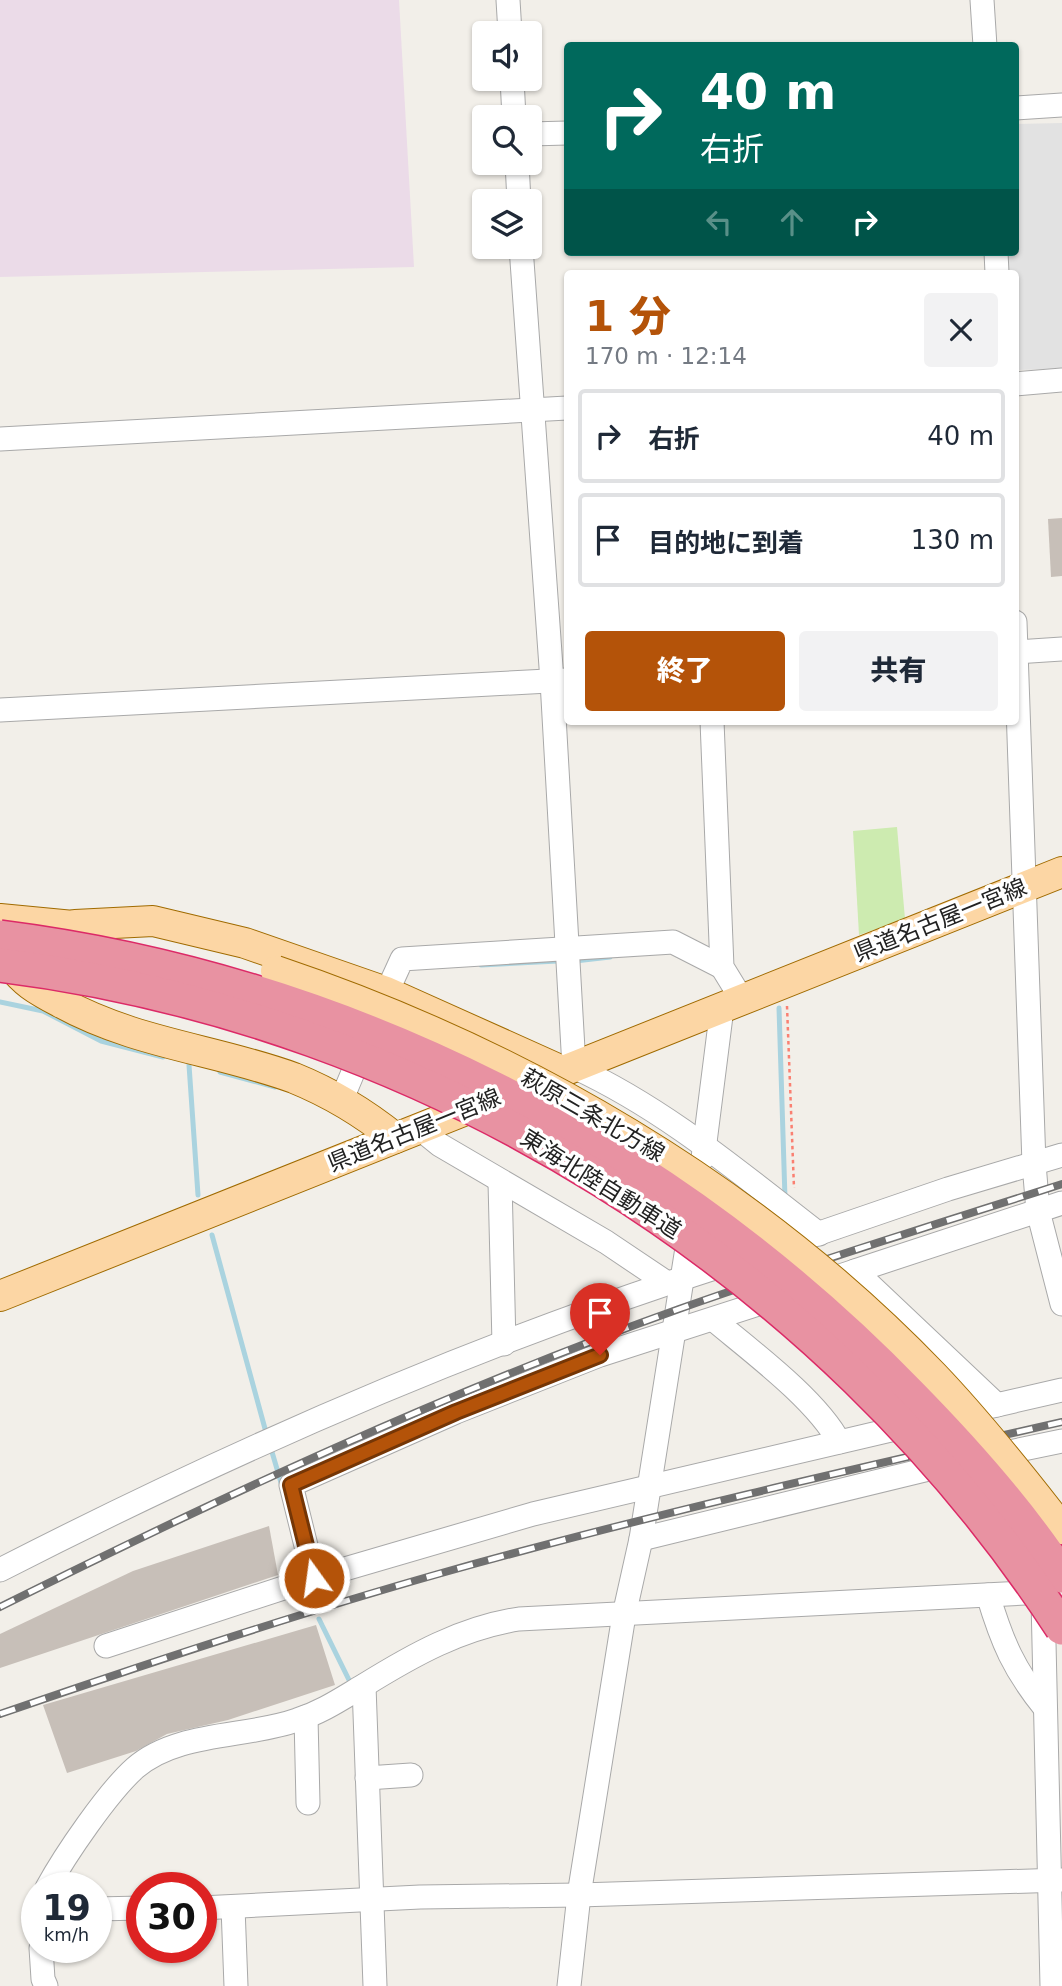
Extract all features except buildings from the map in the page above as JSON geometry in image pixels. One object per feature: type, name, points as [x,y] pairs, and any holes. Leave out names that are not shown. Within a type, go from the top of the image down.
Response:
[{"type":"highway","name":"東海北陸自動車道","points":[[0,940],[162,967],[315,1012],[459,1069],[603,1148],[733,1236],[821,1307],[945,1430],[1003,1497],[1056,1586]]},
{"type":"highway","name":"東海北陸自動車道","points":[[0,965],[155,994],[307,1038],[447,1095],[588,1172],[712,1256],[854,1378],[916,1441],[977,1513],[1034,1586],[1062,1628]]},
{"type":"main road","name":"県道名古屋一宮線","points":[[0,1296],[1062,872]]},
{"type":"main road","name":"萩原三条北方線","points":[[0,919],[75,925],[156,937],[276,971],[389,1011],[483,1053],[601,1116],[711,1187],[820,1271],[933,1375],[1062,1529]]},
{"type":"main road","points":[[75,925],[135,921],[170,923],[296,959],[386,992],[568,1069]]},
{"type":"main road","points":[[0,940],[19,976],[87,1017],[118,1030],[293,1078],[407,1133]]},
{"type":"street","points":[[508,0],[509,21]]},
{"type":"street","points":[[982,0],[985,42]]},
{"type":"street","points":[[1019,108],[1062,105]]},
{"type":"street","points":[[542,134],[564,133]]},
{"type":"street","points":[[522,259],[530,410],[559,681],[568,1069],[652,1108],[705,1145],[819,1234]]},
{"type":"street","points":[[1019,384],[1062,380]]},
{"type":"street","points":[[0,439],[564,408]]},
{"type":"street","points":[[1019,652],[1062,649]]},
{"type":"street","points":[[0,710],[559,681]]},
{"type":"street","points":[[569,1986],[579,1895],[624,1615],[641,1539],[673,1330],[674,1281],[705,1145],[732,1003],[722,967],[712,725]]},
{"type":"street","points":[[1018,725],[1034,1164],[1038,1211],[1062,1304]]},
{"type":"street","points":[[341,1101],[402,959],[673,942],[722,967]]},
{"type":"street","points":[[407,1133],[440,1144],[500,1182],[674,1281]]},
{"type":"street","points":[[0,1570],[299,1426],[505,1345],[674,1281],[819,1234],[871,1208],[945,1183],[1034,1164],[1062,1155]]},
{"type":"street","points":[[500,1182],[505,1345]]},
{"type":"street","points":[[314,1578],[291,1485],[456,1412],[673,1330],[714,1320],[1062,1203]]},
{"type":"street","points":[[855,1271],[997,1405]]},
{"type":"street","points":[[714,1320],[805,1401],[832,1429],[839,1442]]},
{"type":"street","points":[[106,1646],[314,1578],[533,1514],[1062,1390]]},
{"type":"street","points":[[641,1539],[897,1475],[1062,1441]]},
{"type":"street","points":[[1045,1708],[1062,1537]]},
{"type":"street","points":[[58,1872],[98,1811],[135,1768],[155,1754],[193,1742],[261,1731],[306,1717],[331,1707],[443,1640],[485,1624],[519,1619],[988,1595],[1056,1586]]},
{"type":"street","points":[[988,1595],[1002,1643],[1022,1680],[1045,1708],[1054,1734],[1056,1880],[1052,1986]]},
{"type":"street","points":[[364,1686],[374,1986]]},
{"type":"street","points":[[306,1717],[308,1803]]},
{"type":"street","points":[[367,1778],[411,1775]]},
{"type":"street","points":[[217,1908],[372,1899],[1056,1880]]},
{"type":"street","points":[[233,1907],[236,1986]]},
{"type":"street","points":[[42,1963],[46,1986]]},
{"type":"path","points":[[786,981],[795,1199]]},
{"type":"shaded area","points":[[0,0],[399,0],[414,267],[0,277]]},
{"type":"shaded area","points":[[1062,123],[1062,369],[1019,370],[1019,270],[997,270],[996,256],[1019,256],[1019,124]]},
{"type":"green space","points":[[897,827],[905,919],[859,935],[853,831]]},
{"type":"waterway","points":[[575,961],[610,957]]},
{"type":"waterway","points":[[481,965],[558,961]]},
{"type":"waterway","points":[[0,1002],[43,1011],[101,1041],[163,1057]]},
{"type":"waterway","points":[[779,1008],[785,1198]]},
{"type":"waterway","points":[[189,1065],[198,1195]]},
{"type":"waterway","points":[[220,1072],[275,1087]]},
{"type":"waterway","points":[[212,1235],[267,1436]]},
{"type":"waterway","points":[[272,1452],[282,1486]]},
{"type":"waterway","points":[[319,1619],[350,1682]]},
{"type":"railway","points":[[0,1607],[251,1486],[506,1375],[727,1292],[1062,1184]]},
{"type":"railway","points":[[0,1714],[218,1641],[438,1574],[671,1513],[1062,1422]]},
{"type":"route","points":[[314,1578],[291,1485],[456,1412],[600,1355]]}]
